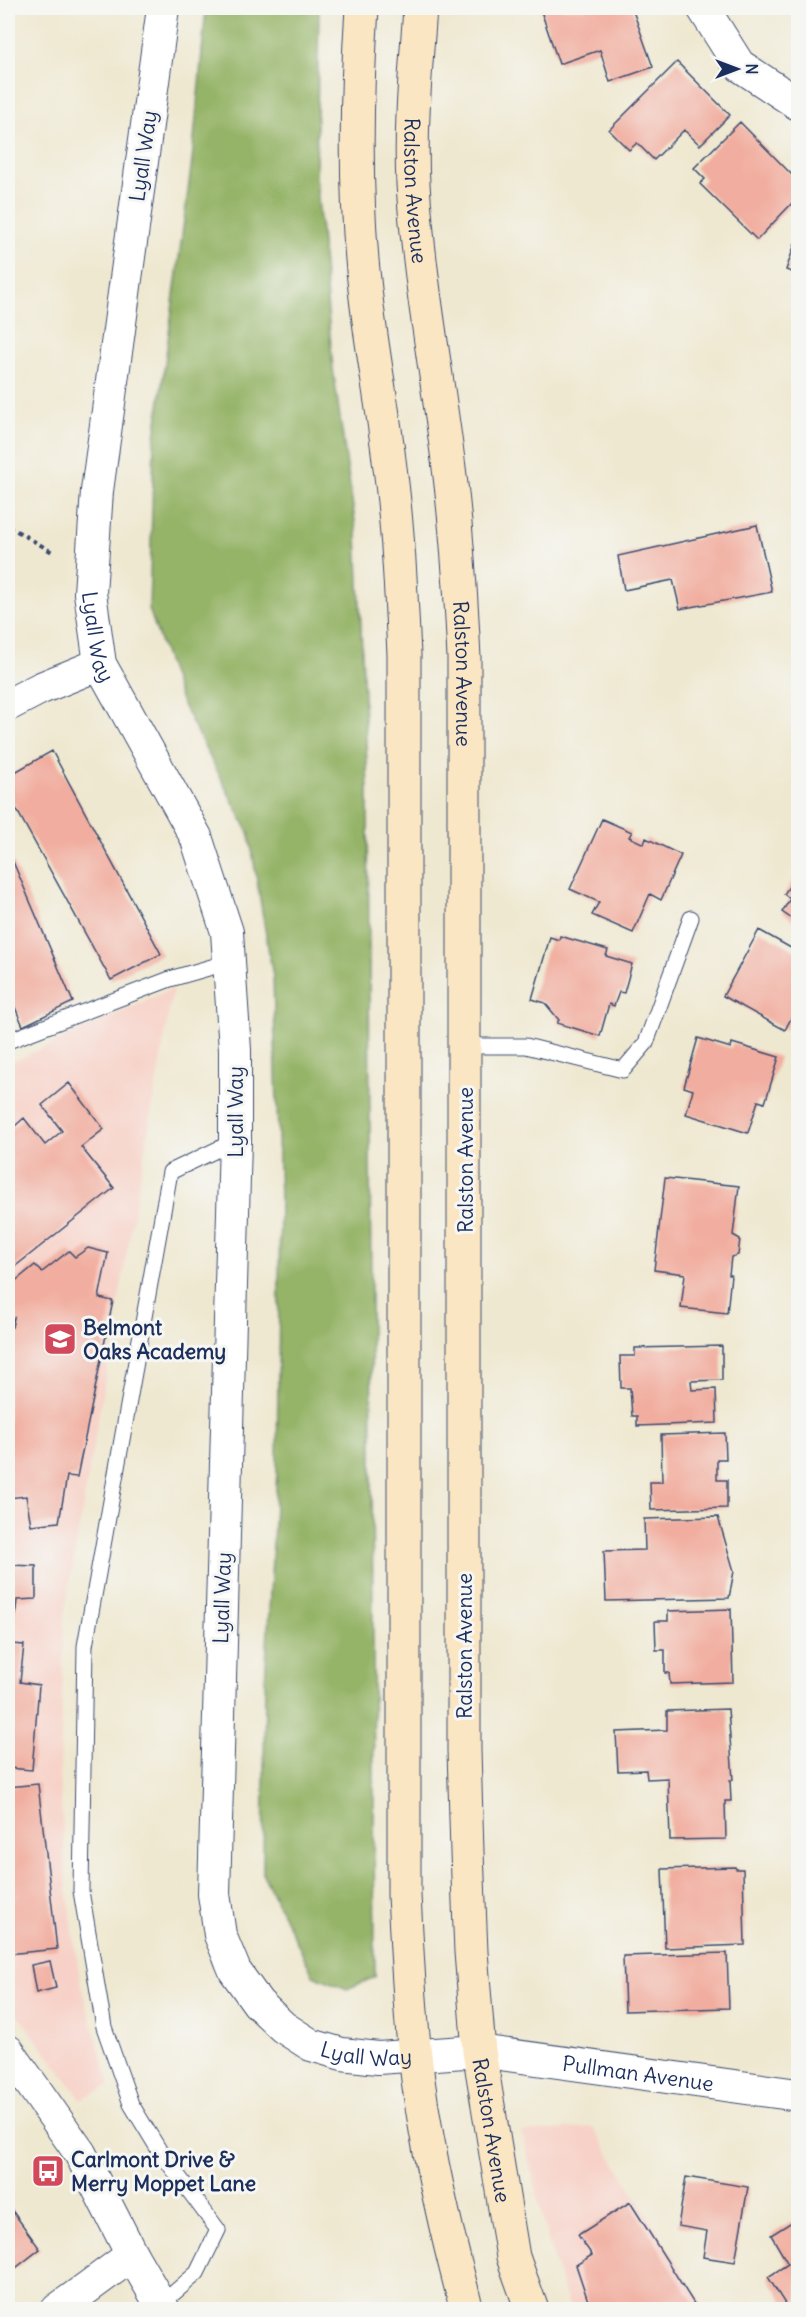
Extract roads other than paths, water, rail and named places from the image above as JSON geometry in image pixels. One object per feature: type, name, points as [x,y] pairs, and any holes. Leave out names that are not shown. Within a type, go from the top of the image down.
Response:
[{"type":"main road","points":[[362,8],[357,90],[358,197],[364,280],[390,463],[399,557],[404,655],[404,1895],[415,2055],[432,2158],[454,2262],[467,2310]]},
{"type":"main road","name":"Ralston Avenue","points":[[420,8],[414,95],[413,182],[421,274],[449,466],[460,562],[464,647],[464,1750],[471,1952],[479,2051],[513,2257],[532,2310]]},
{"type":"street","name":"Lyall Way","points":[[163,8],[97,491],[90,593],[100,664],[196,837],[227,932],[235,1050],[235,1141],[214,1894],[220,1935],[235,1971],[258,2003],[283,2027],[311,2045],[378,2058],[479,2051]]},
{"type":"street","points":[[703,8],[739,65],[798,104]]},
{"type":"street","points":[[8,705],[41,688],[100,664]]},
{"type":"street","points":[[8,2051],[80,2153],[132,2255],[163,2307]]},
{"type":"street","name":"Pullman Avenue","points":[[479,2051],[798,2095]]},
{"type":"street","points":[[57,2310],[132,2255]]},
{"type":"lane","points":[[465,1046],[526,1046],[623,1070],[646,1043],[691,918]]},
{"type":"lane","points":[[8,1041],[170,979],[229,962]]},
{"type":"lane","points":[[163,2307],[197,2273],[219,2230],[159,2150],[131,2104],[104,2027],[81,1891],[85,1646],[170,1172],[235,1141]]},
{"type":"place","name":"Belmont Oaks Academy","points":[[60,1339]]},
{"type":"place","name":"Carlmont Drive & Merry Moppet Lane","points":[[48,2171]]}]
